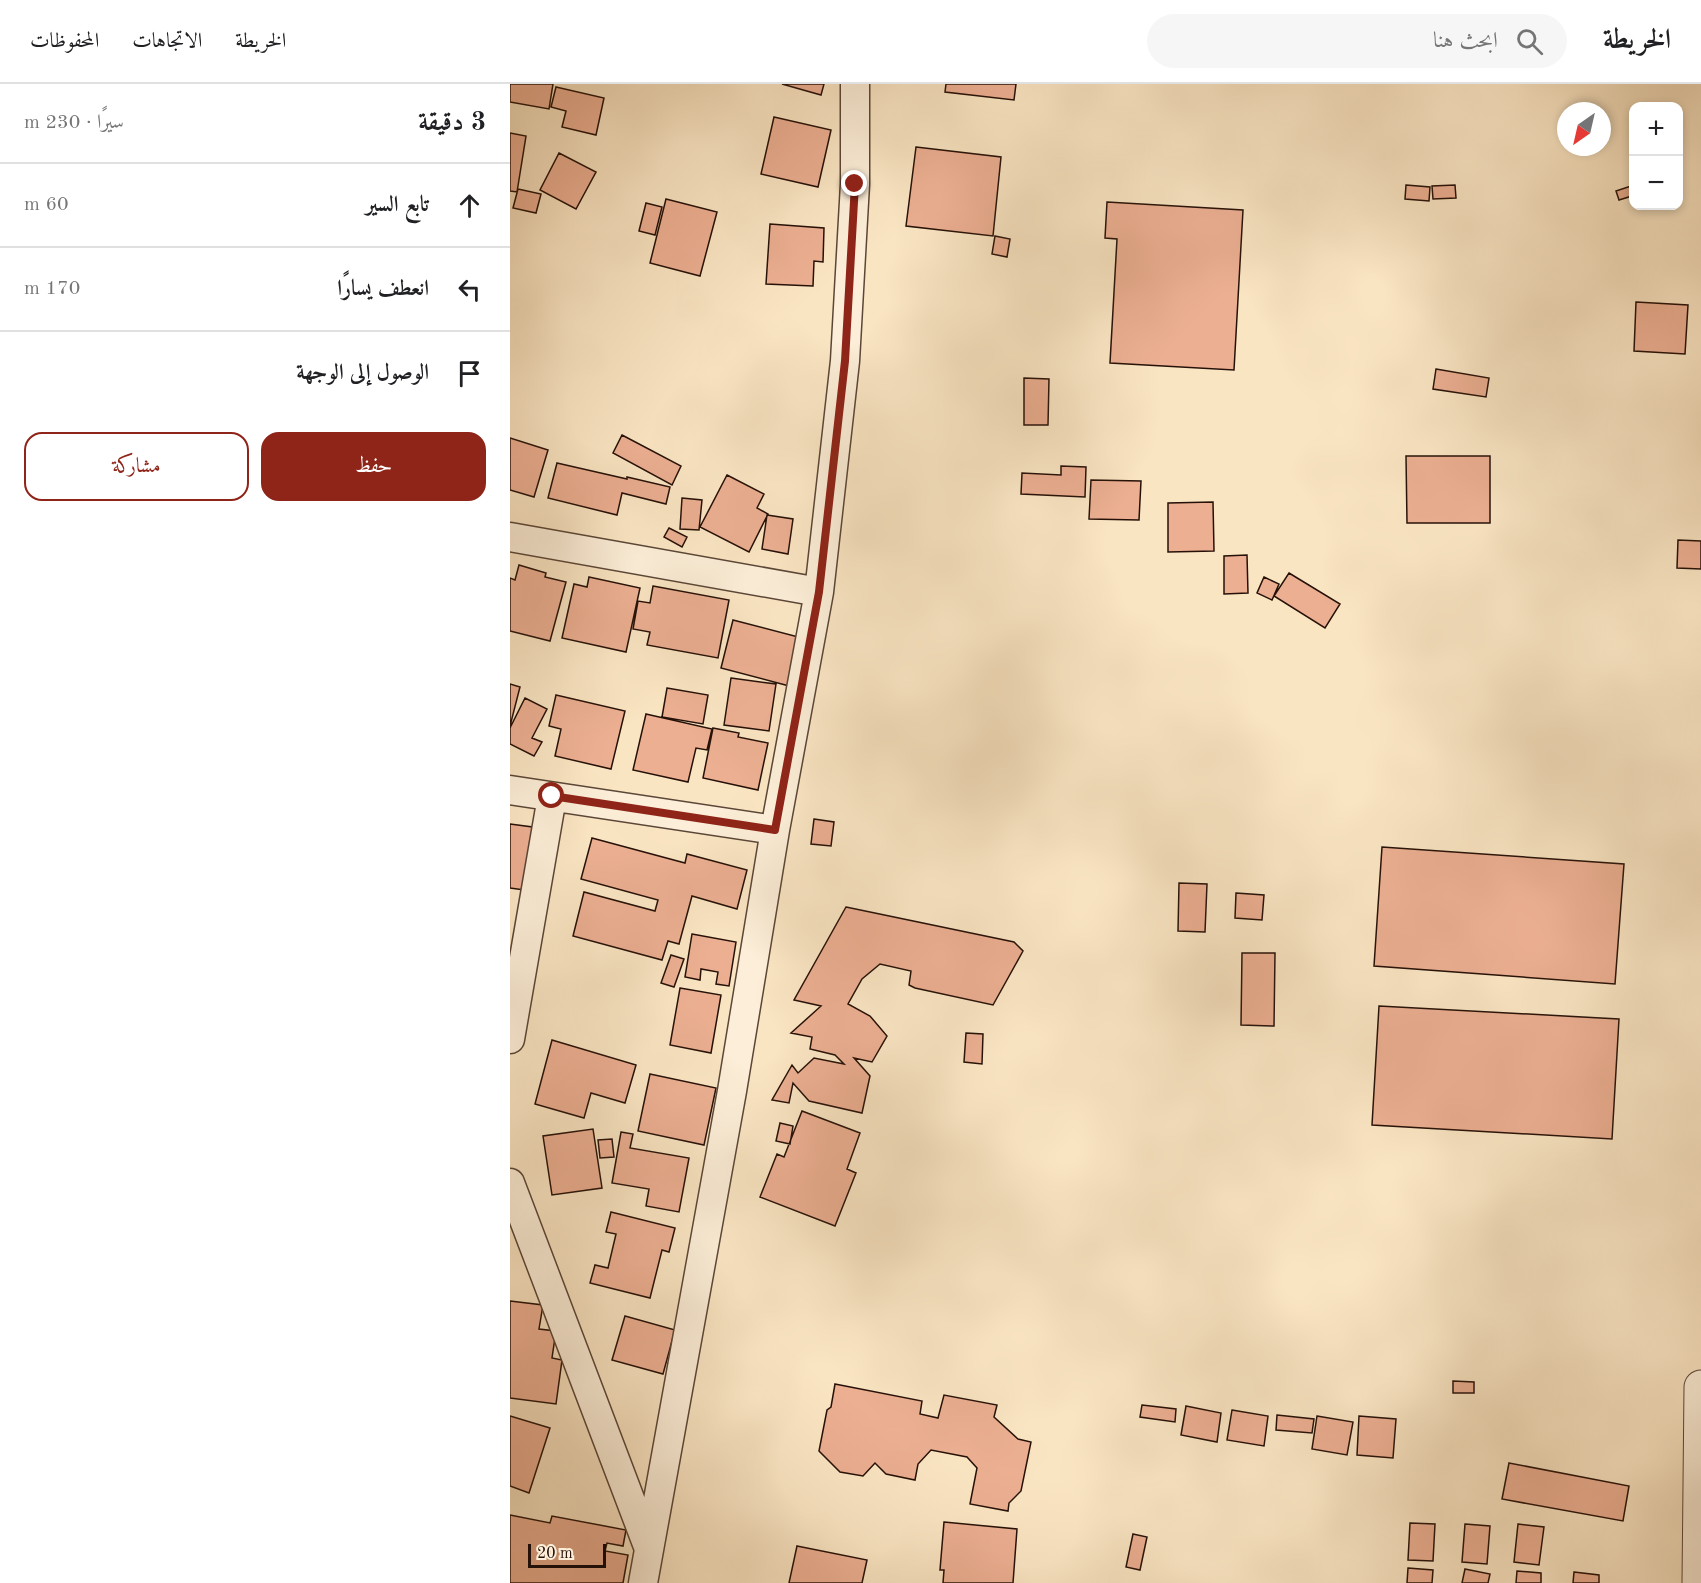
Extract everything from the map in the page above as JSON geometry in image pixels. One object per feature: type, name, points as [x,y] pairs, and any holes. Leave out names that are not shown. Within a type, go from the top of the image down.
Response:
[{"type":"street","points":[[643,1583],[819,592],[845,361],[855,184],[855,84]]},
{"type":"street","points":[[510,537],[819,592]]},
{"type":"street","points":[[510,790],[775,830]]},
{"type":"street","points":[[510,1039],[552,796]]},
{"type":"street","points":[[510,1183],[649,1549]]},
{"type":"street","points":[[1699,1583],[1701,1387]]},
{"type":"building","points":[[510,84],[553,84],[549,109],[510,102]]},
{"type":"building","points":[[782,84],[824,84],[821,95]]},
{"type":"building","points":[[946,84],[1016,84],[1014,100],[945,92]]},
{"type":"building","points":[[556,87],[604,98],[596,135],[562,127],[566,111],[551,107]]},
{"type":"building","points":[[774,117],[831,130],[818,187],[761,174]]},
{"type":"building","points":[[510,133],[526,136],[517,192],[510,191]]},
{"type":"building","points":[[916,147],[1001,157],[993,236],[906,226]]},
{"type":"building","points":[[559,153],[596,172],[576,209],[540,190]]},
{"type":"building","points":[[1406,185],[1430,187],[1429,201],[1405,199]]},
{"type":"building","points":[[1455,185],[1456,198],[1433,199],[1432,186]]},
{"type":"building","points":[[1629,187],[1629,197],[1619,200],[1616,191]]},
{"type":"building","points":[[518,189],[541,194],[536,213],[513,208]]},
{"type":"building","points":[[666,199],[717,212],[700,276],[650,263]]},
{"type":"building","points":[[1107,202],[1243,210],[1234,370],[1110,363],[1117,239],[1105,238]]},
{"type":"building","points":[[646,203],[662,207],[655,235],[639,231]]},
{"type":"building","points":[[770,224],[824,228],[823,262],[814,261],[813,286],[766,284]]},
{"type":"building","points":[[995,236],[1010,239],[1007,257],[992,254]]},
{"type":"building","points":[[1636,302],[1688,305],[1685,354],[1634,351]]},
{"type":"building","points":[[1436,369],[1489,378],[1486,397],[1433,389]]},
{"type":"building","points":[[1024,378],[1049,379],[1048,425],[1024,425]]},
{"type":"building","points":[[622,435],[681,466],[672,485],[613,453]]},
{"type":"building","points":[[510,438],[548,450],[534,497],[510,490]]},
{"type":"building","points":[[1406,456],[1490,456],[1490,523],[1407,523]]},
{"type":"building","points":[[557,463],[670,487],[666,504],[622,493],[617,515],[548,498]]},
{"type":"building","points":[[1061,466],[1086,467],[1085,497],[1021,494],[1022,473],[1061,475]]},
{"type":"building","points":[[727,475],[764,494],[757,508],[768,514],[749,552],[700,527]]},
{"type":"building","points":[[1091,480],[1141,481],[1139,520],[1089,519]]},
{"type":"building","points":[[682,498],[702,500],[699,530],[680,529]]},
{"type":"building","points":[[1213,502],[1214,551],[1168,552],[1168,503]]},
{"type":"building","points":[[767,515],[793,519],[788,554],[762,549]]},
{"type":"building","points":[[669,528],[687,537],[682,547],[664,537]]},
{"type":"building","points":[[1678,540],[1701,541],[1701,569],[1677,568]]},
{"type":"building","points":[[1247,555],[1248,593],[1224,594],[1224,556]]},
{"type":"building","points":[[519,565],[546,573],[545,577],[566,582],[550,641],[510,631],[510,578],[515,580]]},
{"type":"building","points":[[1289,573],[1340,604],[1325,628],[1274,596]]},
{"type":"building","points":[[589,577],[640,588],[626,652],[562,638],[574,584],[587,587]]},
{"type":"building","points":[[1264,577],[1279,584],[1272,600],[1257,593]]},
{"type":"building","points":[[653,586],[729,600],[718,658],[647,645],[650,632],[633,629],[638,601],[650,603]]},
{"type":"building","points":[[733,620],[806,639],[793,687],[721,668]]},
{"type":"building","points":[[731,678],[776,684],[769,731],[724,725]]},
{"type":"building","points":[[510,684],[520,687],[510,726]]},
{"type":"building","points":[[667,688],[708,695],[703,724],[662,717]]},
{"type":"building","points":[[556,695],[625,711],[611,769],[555,756],[561,729],[549,726]]},
{"type":"building","points":[[525,698],[547,709],[532,738],[542,742],[534,756],[510,744],[510,728]]},
{"type":"building","points":[[646,714],[712,729],[707,750],[696,748],[688,782],[633,770]]},
{"type":"building","points":[[713,728],[739,733],[738,737],[768,743],[758,790],[703,778]]},
{"type":"building","points":[[814,819],[834,822],[831,846],[811,844]]},
{"type":"building","points":[[510,824],[540,828],[531,891],[510,888]]},
{"type":"building","points":[[592,838],[685,863],[687,854],[747,870],[737,909],[692,896],[679,944],[668,941],[662,960],[573,936],[584,892],[655,911],[658,900],[581,879]]},
{"type":"building","points":[[1382,847],[1624,864],[1615,984],[1374,966]]},
{"type":"building","points":[[1179,883],[1207,884],[1205,932],[1178,931]]},
{"type":"building","points":[[1236,893],[1264,895],[1262,920],[1235,918]]},
{"type":"building","points":[[846,907],[1014,942],[1023,951],[993,1005],[915,988],[909,985],[911,971],[880,964],[862,979],[848,1004],[870,1016],[887,1036],[872,1062],[854,1058],[870,1076],[862,1113],[809,1101],[793,1083],[789,1103],[772,1100],[792,1065],[798,1073],[814,1058],[844,1064],[835,1055],[810,1049],[812,1037],[791,1033],[821,1006],[794,1000]]},
{"type":"building","points":[[692,934],[736,942],[729,986],[716,984],[718,972],[701,969],[700,980],[685,977]]},
{"type":"building","points":[[1242,953],[1275,953],[1274,1026],[1241,1025]]},
{"type":"building","points":[[671,955],[684,959],[674,987],[661,983]]},
{"type":"building","points":[[680,988],[721,995],[711,1053],[670,1045]]},
{"type":"building","points":[[1379,1006],[1619,1019],[1612,1139],[1372,1125]]},
{"type":"building","points":[[966,1033],[983,1034],[982,1064],[964,1062]]},
{"type":"building","points":[[552,1040],[636,1065],[625,1103],[591,1093],[584,1118],[535,1104]]},
{"type":"building","points":[[650,1074],[716,1088],[704,1145],[638,1131]]},
{"type":"building","points":[[802,1111],[860,1133],[847,1169],[856,1173],[835,1226],[760,1197],[777,1154],[784,1157]]},
{"type":"building","points":[[780,1123],[793,1126],[790,1144],[776,1141]]},
{"type":"building","points":[[593,1129],[602,1188],[552,1195],[543,1136]]},
{"type":"building","points":[[621,1132],[633,1134],[630,1148],[689,1158],[679,1212],[646,1206],[649,1189],[612,1183]]},
{"type":"building","points":[[612,1139],[614,1157],[600,1158],[598,1140]]},
{"type":"building","points":[[611,1212],[675,1228],[669,1252],[662,1250],[650,1298],[590,1283],[595,1265],[608,1268],[616,1234],[606,1232]]},
{"type":"building","points":[[510,1301],[543,1305],[539,1329],[556,1331],[552,1358],[562,1360],[556,1404],[510,1398]]},
{"type":"building","points":[[625,1316],[675,1330],[663,1374],[612,1360]]},
{"type":"building","points":[[1453,1381],[1474,1382],[1474,1393],[1453,1393]]},
{"type":"building","points":[[835,1384],[922,1401],[920,1414],[938,1418],[944,1395],[997,1405],[994,1417],[1018,1439],[1031,1442],[1021,1491],[1009,1503],[1008,1511],[970,1504],[977,1468],[967,1457],[931,1450],[918,1464],[915,1480],[886,1474],[875,1463],[863,1476],[840,1472],[819,1451]]},
{"type":"building","points":[[1142,1405],[1176,1409],[1175,1422],[1140,1417]]},
{"type":"building","points":[[1186,1406],[1221,1413],[1217,1442],[1181,1435]]},
{"type":"building","points":[[1232,1410],[1268,1416],[1264,1446],[1227,1440]]},
{"type":"building","points":[[1277,1415],[1314,1419],[1312,1433],[1276,1430]]},
{"type":"building","points":[[510,1416],[550,1428],[529,1493],[510,1486]]},
{"type":"building","points":[[1317,1416],[1353,1422],[1347,1455],[1312,1449]]},
{"type":"building","points":[[1359,1416],[1396,1419],[1393,1458],[1357,1455]]},
{"type":"building","points":[[1509,1463],[1629,1486],[1623,1521],[1502,1499]]},
{"type":"building","points":[[510,1515],[550,1523],[552,1516],[626,1530],[623,1546],[607,1543],[605,1551],[628,1555],[623,1583],[510,1583]]},
{"type":"building","points":[[944,1522],[1017,1529],[1013,1583],[943,1583],[944,1570],[940,1570]]},
{"type":"building","points":[[1410,1523],[1435,1524],[1433,1561],[1408,1560]]},
{"type":"building","points":[[1465,1524],[1490,1526],[1487,1564],[1462,1562]]},
{"type":"building","points":[[1518,1524],[1544,1527],[1539,1565],[1514,1562]]},
{"type":"building","points":[[1133,1534],[1147,1537],[1140,1570],[1126,1567]]},
{"type":"building","points":[[797,1546],[867,1560],[862,1583],[789,1583]]},
{"type":"building","points":[[1408,1568],[1433,1570],[1432,1583],[1407,1583]]},
{"type":"building","points":[[1465,1569],[1490,1574],[1488,1583],[1462,1583]]},
{"type":"building","points":[[1517,1571],[1541,1573],[1541,1583],[1516,1583]]},
{"type":"building","points":[[1574,1572],[1599,1575],[1599,1583],[1573,1583]]},
{"type":"route","points":[[552,796],[775,830],[819,592],[845,361],[855,184]]}]
